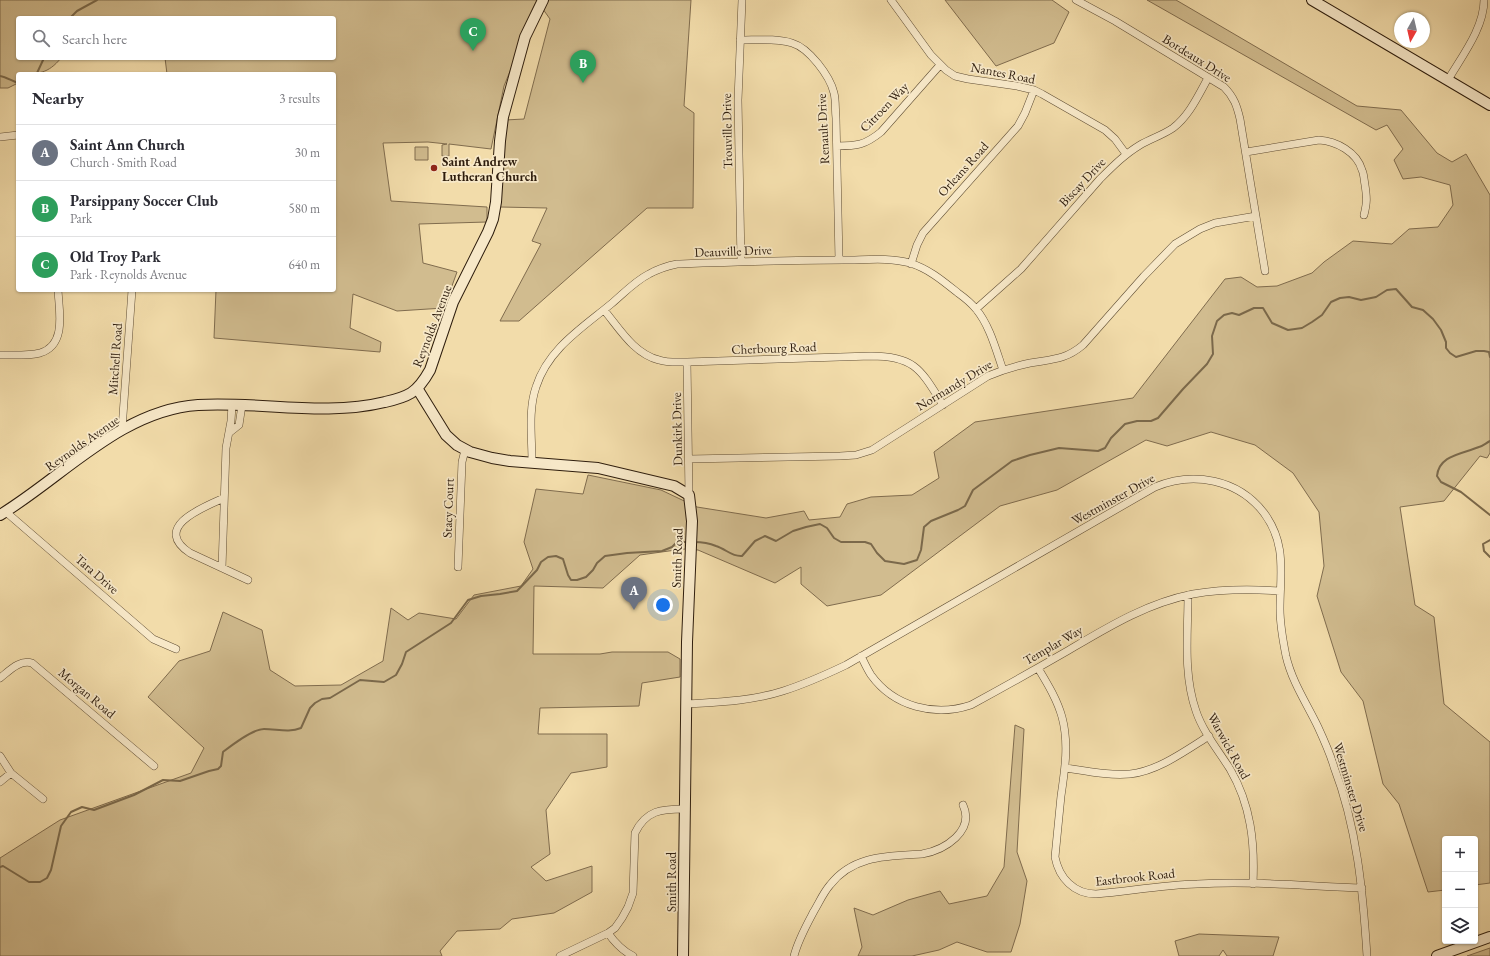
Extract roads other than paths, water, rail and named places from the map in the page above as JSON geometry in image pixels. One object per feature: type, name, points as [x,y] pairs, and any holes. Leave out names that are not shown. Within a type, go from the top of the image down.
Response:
[{"type":"street","name":"Reynolds Avenue","points":[[3,513],[41,488],[103,441],[122,429],[167,410],[196,405],[350,408],[401,398],[417,388],[430,370],[453,302],[491,226],[496,202],[503,117],[525,37],[543,0]]},
{"type":"street","name":"Trouville Drive","points":[[741,262],[738,107],[742,0]]},
{"type":"street","name":"Nantes Road","points":[[891,0],[940,65],[955,76],[968,80],[1017,86],[1034,90],[1105,130],[1115,139],[1126,154]]},
{"type":"street","name":"Bordeaux Drive","points":[[1076,0],[1224,87],[1232,95],[1236,103],[1240,120],[1266,272]]},
{"type":"street","points":[[1448,80],[1479,26],[1484,0]]},
{"type":"street","points":[[1317,1],[1490,105]]},
{"type":"street","name":"Renault Drive","points":[[740,40],[779,40],[791,42],[799,46],[810,55],[827,76],[835,94],[838,260]]},
{"type":"street","name":"Citroen Way","points":[[837,146],[852,146],[866,143],[873,139],[881,132],[940,65]]},
{"type":"street","name":"Biscay Drive","points":[[976,309],[1021,269],[1100,179],[1126,154],[1172,128],[1183,118],[1192,106],[1208,78]]},
{"type":"street","name":"Orleans Road","points":[[911,264],[917,245],[923,233],[1018,126],[1034,90]]},
{"type":"street","points":[[0,137],[16,135]]},
{"type":"street","points":[[1246,152],[1318,140],[1328,141],[1338,145],[1358,160],[1362,170],[1367,203],[1364,215]]},
{"type":"street","name":"Normandy Drive","points":[[689,459],[856,455],[879,446],[977,382],[1003,370],[1030,363],[1061,358],[1073,353],[1083,345],[1156,263],[1175,244],[1200,229],[1215,223],[1256,216]]},
{"type":"street","name":"Deauville Drive","points":[[532,462],[531,411],[540,376],[548,362],[568,338],[642,278],[659,269],[677,264],[887,260],[911,264],[939,277],[976,309],[988,330],[1003,370]]},
{"type":"street","points":[[0,356],[40,353],[54,344],[58,337],[60,328],[58,292]]},
{"type":"street","name":"Mitchell Road","points":[[122,429],[132,292]]},
{"type":"street","name":"Cherbourg Road","points":[[604,310],[636,348],[643,353],[660,360],[687,362],[871,356],[892,357],[908,362],[921,371],[943,405]]},
{"type":"street","name":"Dunkirk Drive","points":[[687,362],[689,495]]},
{"type":"street","points":[[417,388],[446,435],[465,450],[492,458],[598,468],[674,486],[689,495]]},
{"type":"street","points":[[229,433],[239,425],[237,405]]},
{"type":"street","points":[[222,568],[226,448],[237,405]]},
{"type":"street","name":"Stacy Court","points":[[458,567],[462,462],[465,450]]},
{"type":"street","name":"Westminster Drive","points":[[686,704],[743,699],[782,692],[823,676],[861,656],[1155,487],[1176,480],[1201,479],[1226,484],[1244,494],[1260,508],[1271,524],[1279,545],[1281,557],[1280,622],[1289,667],[1319,728],[1335,767],[1347,807],[1357,849],[1362,888],[1367,956]]},
{"type":"street","name":"Smith Road","points":[[683,956],[686,704],[692,520],[689,495]]},
{"type":"street","points":[[224,498],[186,517],[180,523],[177,533],[178,541],[186,550],[248,580]]},
{"type":"street","name":"Tara Drive","points":[[3,513],[153,639],[176,649]]},
{"type":"street","name":"Templar Way","points":[[861,656],[876,681],[895,698],[910,705],[934,710],[955,710],[971,705],[1122,620],[1145,609],[1188,596],[1233,590],[1280,590]]},
{"type":"street","name":"Warwick Road","points":[[1188,596],[1188,655],[1190,688],[1197,713],[1237,782],[1249,813],[1254,842],[1253,884]]},
{"type":"street","name":"Morgan Road","points":[[0,678],[22,662],[28,661],[32,663],[154,766]]},
{"type":"street","name":"Eastbrook Road","points":[[1038,668],[1050,689],[1062,716],[1066,740],[1066,768],[1055,857],[1058,869],[1062,876],[1077,890],[1089,894],[1096,894],[1170,885],[1198,884],[1253,884],[1362,888]]},
{"type":"street","points":[[1066,768],[1116,774],[1137,773],[1157,767],[1209,736]]},
{"type":"street","points":[[0,756],[11,773],[43,799]]},
{"type":"street","points":[[0,782],[11,773]]},
{"type":"street","points":[[794,956],[802,934],[825,892],[835,879],[852,866],[871,858],[922,854],[946,846],[958,835],[965,824],[966,816],[963,804]]},
{"type":"street","points":[[560,956],[608,933],[615,928],[622,918],[633,893],[635,833],[639,825],[645,818],[653,813],[666,809],[684,809]]},
{"type":"street","points":[[608,933],[615,942],[627,953],[633,956]]},
{"type":"street","points":[[1437,956],[1490,937]]},
{"type":"waterway","points":[[72,16],[77,11],[97,0]]},
{"type":"waterway","points":[[37,72],[43,60]]},
{"type":"waterway","points":[[0,76],[16,82]]},
{"type":"waterway","points":[[694,542],[711,544],[732,554],[742,556],[755,541],[765,536],[776,541],[793,531],[820,524],[827,528],[834,538],[841,542],[865,542],[871,544],[885,561],[904,564],[917,560],[921,550],[924,527],[931,521],[965,506],[973,490],[1012,461],[1059,448],[1098,451],[1105,448],[1111,438],[1125,424],[1137,421],[1151,421],[1158,418],[1207,364],[1213,354],[1212,336],[1217,321],[1224,315],[1232,313],[1239,315],[1254,308],[1263,308],[1272,323],[1288,330],[1302,328],[1322,315],[1331,302],[1340,298],[1349,297],[1361,300],[1376,297],[1387,290],[1396,289],[1412,307],[1423,310],[1433,319],[1441,330],[1446,342],[1446,348],[1450,353],[1456,357],[1476,351],[1484,351],[1489,352],[1490,357]]},
{"type":"waterway","points":[[1490,441],[1480,447],[1447,459],[1439,469],[1437,476],[1441,482],[1461,492],[1490,515]]},
{"type":"waterway","points":[[1490,540],[1483,544],[1484,551],[1490,557]]},
{"type":"waterway","points":[[0,867],[3,866],[29,882],[40,882],[47,878],[51,870],[61,826],[71,812],[82,807],[94,810],[134,795],[163,780],[180,781],[218,769],[221,766],[223,752],[242,738],[259,730],[287,731],[301,728],[310,708],[315,703],[322,699],[330,698],[360,680],[384,682],[396,675],[406,652],[451,623],[468,600],[481,596],[517,591],[537,570],[541,562],[548,557],[556,556],[563,559],[571,580],[577,580],[586,577],[597,563],[605,556],[662,551],[672,547],[677,542],[687,542]]},
{"type":"place","name":"Old Troy Park","points":[[473,51]]},
{"type":"place","name":"Parsippany Soccer Club","points":[[583,83]]},
{"type":"place","name":"Saint Andrew Lutheran Church","points":[[434,168]]},
{"type":"place","name":"Saint Ann Church","points":[[634,610]]}]
